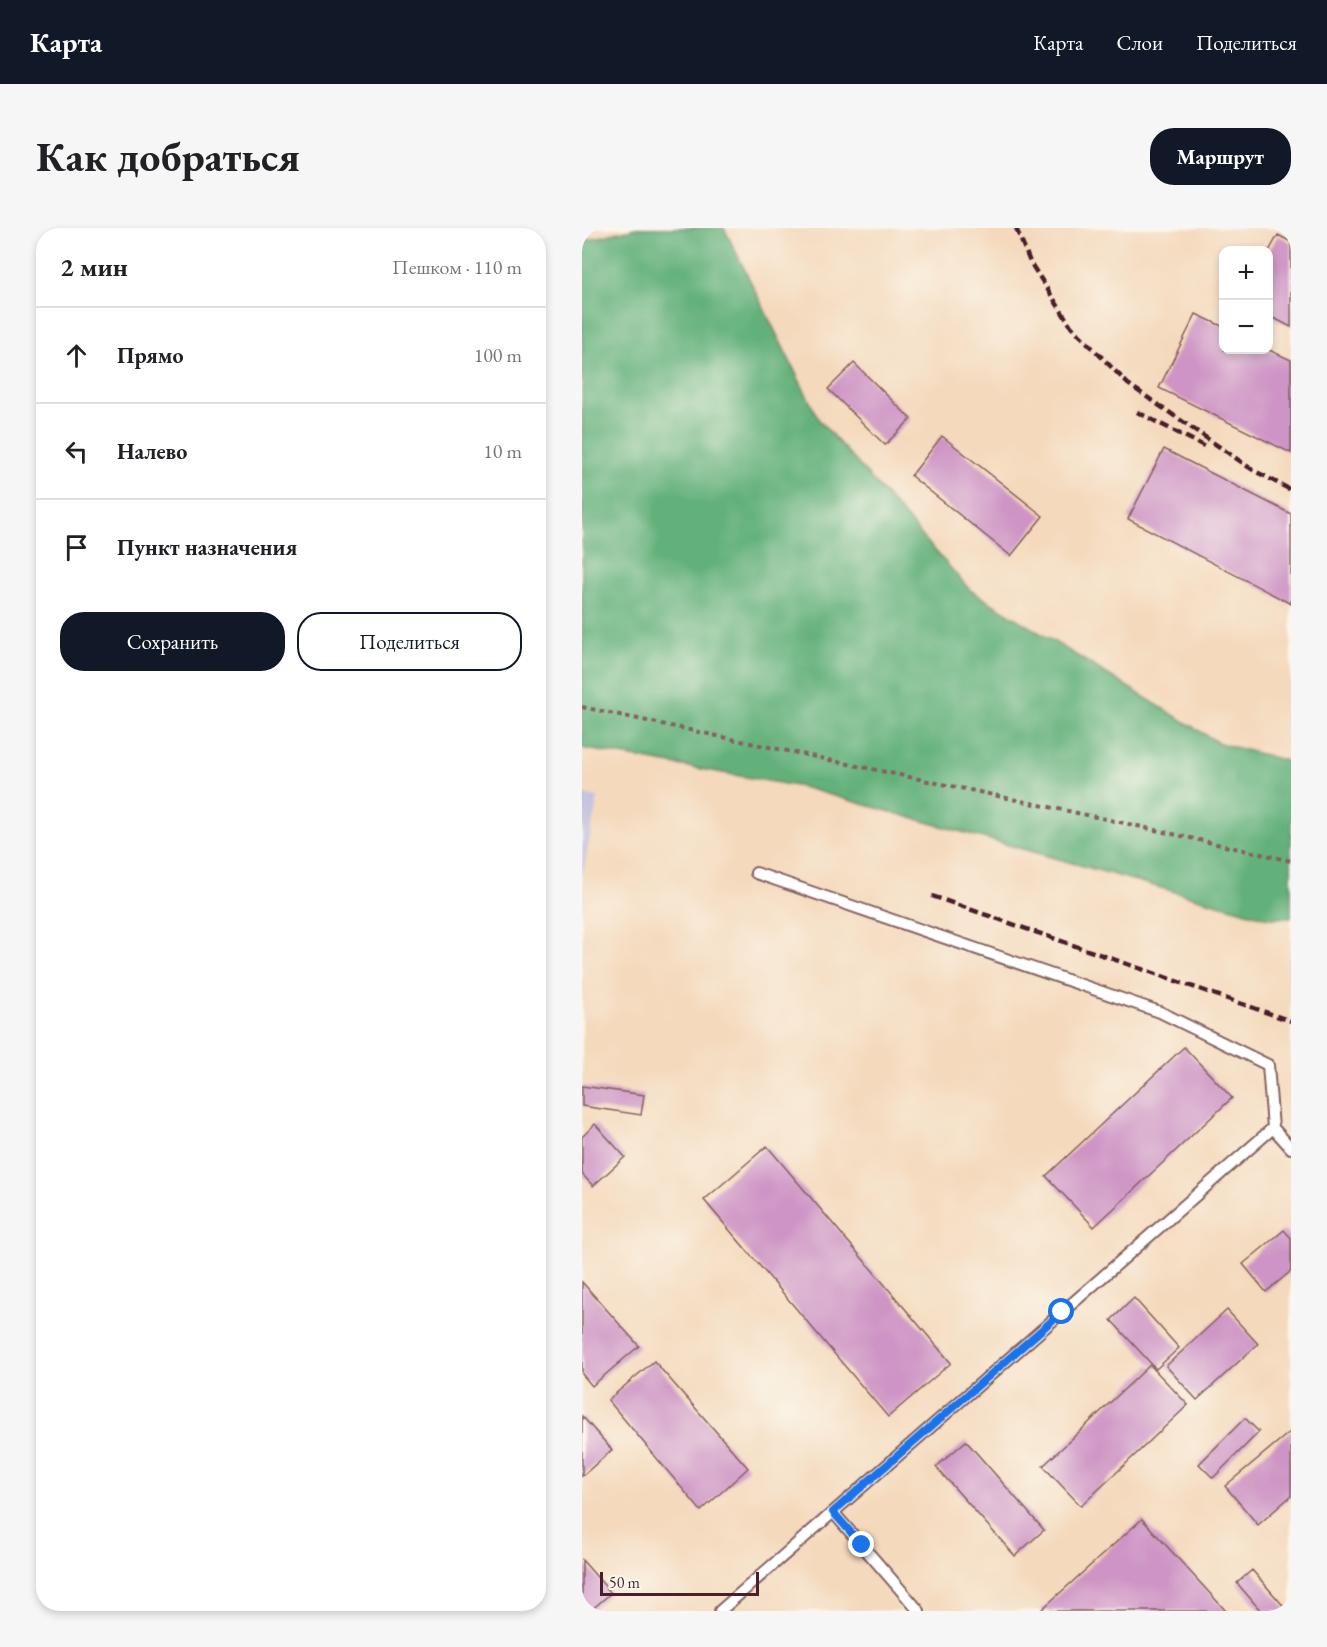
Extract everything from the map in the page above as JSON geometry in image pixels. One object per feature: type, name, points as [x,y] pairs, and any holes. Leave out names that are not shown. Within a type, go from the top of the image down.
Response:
[{"type":"lane","points":[[756,873],[1160,1012],[1268,1065],[1273,1128],[1291,1148]]},
{"type":"lane","points":[[720,1611],[1273,1128]]},
{"type":"lane","points":[[833,1512],[919,1611]]},
{"type":"path","points":[[582,707],[1291,861]]},
{"type":"shaded area","points":[[582,794],[598,797],[582,878]]},
{"type":"green space","points":[[636,228],[724,228],[819,420],[970,590],[1219,743],[1291,762],[1291,918],[1268,918],[802,787],[582,748],[582,241]]},
{"type":"building","points":[[1278,235],[1291,242],[1291,327],[1273,318],[1272,246]]},
{"type":"building","points":[[1196,314],[1219,325],[1219,354],[1273,354],[1273,352],[1291,360],[1291,453],[1159,388]]},
{"type":"building","points":[[854,363],[911,419],[885,445],[828,389]]},
{"type":"building","points":[[942,436],[1043,516],[1011,556],[911,476]]},
{"type":"building","points":[[1164,449],[1291,514],[1291,604],[1128,519]]},
{"type":"building","points":[[1184,1047],[1232,1098],[1094,1227],[1046,1176]]},
{"type":"building","points":[[582,1086],[644,1095],[641,1115],[582,1106]]},
{"type":"building","points":[[595,1124],[625,1157],[593,1186],[582,1174],[582,1137]]},
{"type":"building","points":[[767,1146],[951,1363],[888,1417],[704,1200]]},
{"type":"building","points":[[1284,1230],[1291,1238],[1291,1271],[1266,1292],[1243,1264]]},
{"type":"building","points":[[582,1282],[639,1346],[592,1386],[582,1374]]},
{"type":"building","points":[[1134,1298],[1179,1348],[1156,1369],[1111,1320]]},
{"type":"building","points":[[1227,1310],[1258,1344],[1197,1400],[1166,1366]]},
{"type":"building","points":[[654,1361],[748,1468],[701,1511],[608,1400]]},
{"type":"building","points":[[1150,1365],[1188,1405],[1081,1506],[1043,1466]]},
{"type":"building","points":[[582,1416],[612,1450],[582,1476]]},
{"type":"building","points":[[1245,1418],[1259,1432],[1213,1478],[1199,1464]]},
{"type":"building","points":[[1291,1431],[1291,1496],[1258,1525],[1225,1486]]},
{"type":"building","points":[[966,1441],[1044,1530],[1015,1556],[936,1467]]},
{"type":"building","points":[[1142,1519],[1226,1611],[1040,1611]]},
{"type":"building","points":[[582,1560],[611,1593],[590,1611],[582,1611]]},
{"type":"building","points":[[1252,1570],[1288,1611],[1261,1611],[1237,1583]]},
{"type":"railway","points":[[1016,228],[1030,262],[1071,326],[1128,384],[1253,470],[1291,490]]},
{"type":"railway","points":[[1137,412],[1204,446]]},
{"type":"railway","points":[[932,896],[1291,1021]]},
{"type":"route","points":[[862,1545],[833,1512],[1062,1312]]}]
